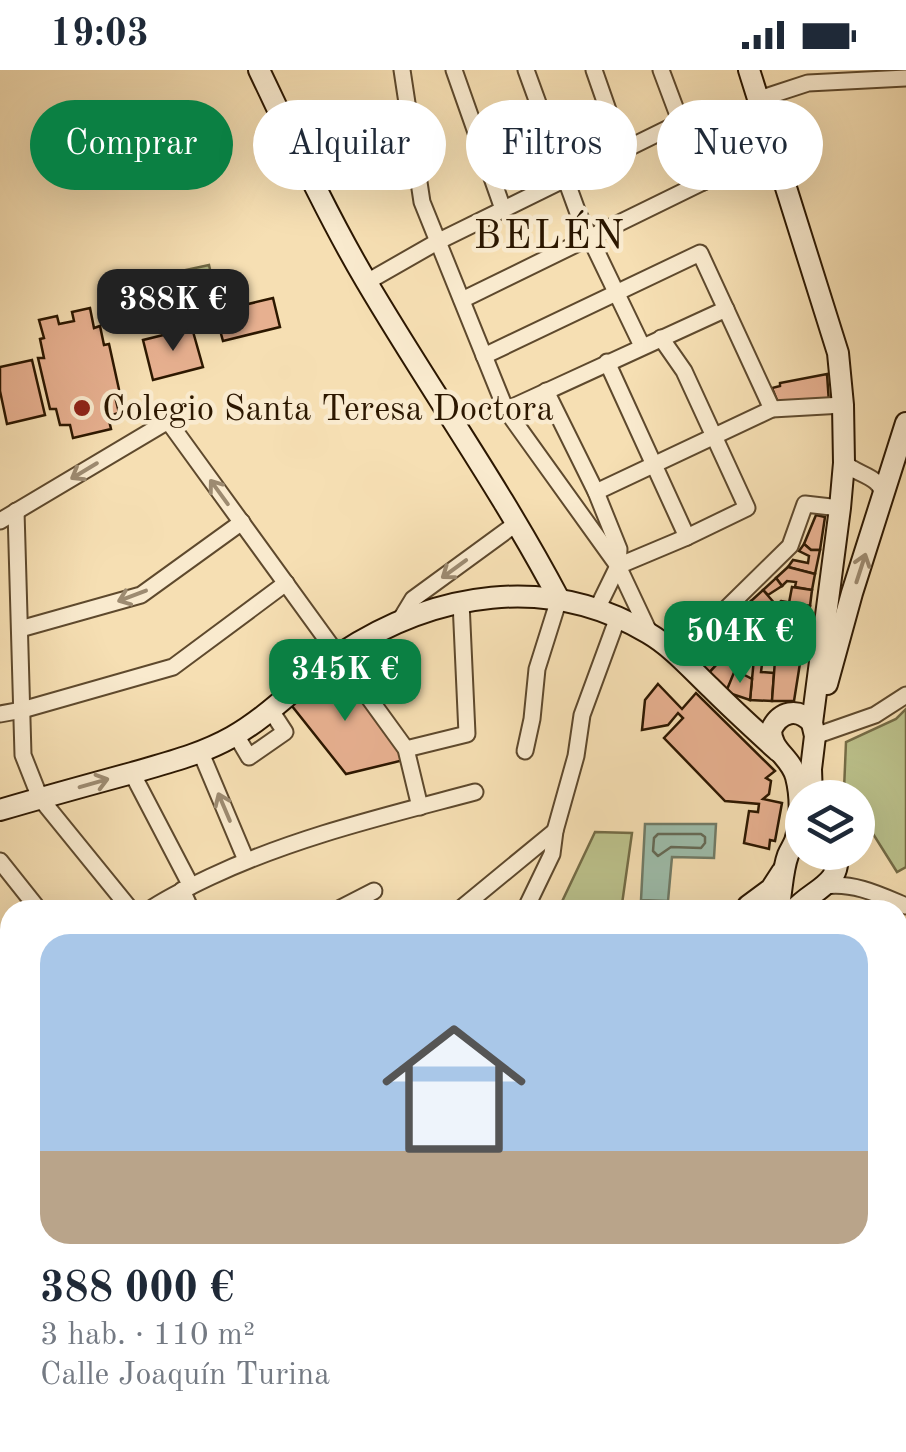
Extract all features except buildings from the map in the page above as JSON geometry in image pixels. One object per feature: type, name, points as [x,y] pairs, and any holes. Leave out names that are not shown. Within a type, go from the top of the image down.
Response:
[{"type":"street","points":[[260,70],[367,282],[517,522],[559,599],[537,669],[525,750]]},
{"type":"street","points":[[402,70],[419,191],[506,410],[618,566],[650,634]]},
{"type":"street","points":[[454,70],[503,209]]},
{"type":"street","points":[[526,70],[537,100]]},
{"type":"street","points":[[594,70],[604,100]]},
{"type":"street","points":[[662,70],[673,100]]},
{"type":"street","points":[[750,70],[759,99],[808,83],[906,78]]},
{"type":"street","points":[[367,282],[542,190]]},
{"type":"street","points":[[570,190],[642,346]]},
{"type":"street","points":[[462,300],[688,190]]},
{"type":"street","points":[[0,810],[202,754],[236,735],[339,655],[381,630],[426,610],[510,596],[559,599],[597,608],[650,634],[780,753],[794,757],[803,754],[840,502],[843,406],[838,353],[788,190]]},
{"type":"street","points":[[484,356],[700,253],[772,409]]},
{"type":"street","points":[[506,410],[726,308]]},
{"type":"street","points":[[618,566],[746,508],[684,370],[661,338]]},
{"type":"street","points":[[607,362],[687,537]]},
{"type":"street","points":[[546,391],[619,548],[618,566],[597,608]]},
{"type":"street","points":[[596,492],[772,409],[843,406]]},
{"type":"street","points":[[0,521],[168,421],[406,749],[420,807]]},
{"type":"street","points":[[810,780],[805,727],[902,454],[906,423]]},
{"type":"street","points":[[844,463],[881,484],[884,497]]},
{"type":"street","points":[[678,656],[790,546],[805,504],[840,502],[857,480],[871,478]]},
{"type":"street","points":[[16,511],[24,755],[40,798],[123,900]]},
{"type":"street","points":[[20,629],[140,595],[242,522]]},
{"type":"street","points":[[398,622],[413,599],[517,522]]},
{"type":"street","points":[[510,596],[532,586],[539,573],[539,561]]},
{"type":"street","points":[[0,714],[174,667],[286,583]]},
{"type":"street","points":[[406,749],[467,734],[461,602]]},
{"type":"street","points":[[531,900],[552,854],[582,715],[618,617]]},
{"type":"street","points":[[796,780],[771,740],[771,730],[875,715],[906,695]]},
{"type":"street","points":[[730,707],[805,727]]},
{"type":"street","points":[[202,754],[246,860]]},
{"type":"street","points":[[132,772],[189,900]]},
{"type":"street","points":[[166,900],[246,860],[322,832],[476,792]]},
{"type":"street","points":[[471,900],[555,831]]},
{"type":"street","points":[[0,861],[6,882],[28,900]]},
{"type":"street","points":[[755,900],[772,889],[785,868]]},
{"type":"street","points":[[783,900],[786,870]]},
{"type":"street","points":[[787,870],[795,883],[818,888],[842,885],[892,900]]},
{"type":"street","points":[[800,900],[835,876],[836,870]]},
{"type":"street","points":[[847,870],[868,891]]},
{"type":"street","points":[[356,900],[374,891]]},
{"type":"green space","points":[[209,265],[218,305],[135,323],[126,283]]},
{"type":"green space","points":[[906,709],[906,867],[897,872],[875,837],[875,780],[844,780],[846,742],[896,719]]},
{"type":"green space","points":[[595,832],[632,833],[623,900],[563,900]]},
{"type":"water","points":[[645,824],[716,824],[714,858],[672,857],[668,900],[641,900]]},
{"type":"place","name":"Colegio Santa Teresa Doctora","points":[[82,408]]},
{"type":"district","name":"BELÉN","points":[[550,234]]}]
